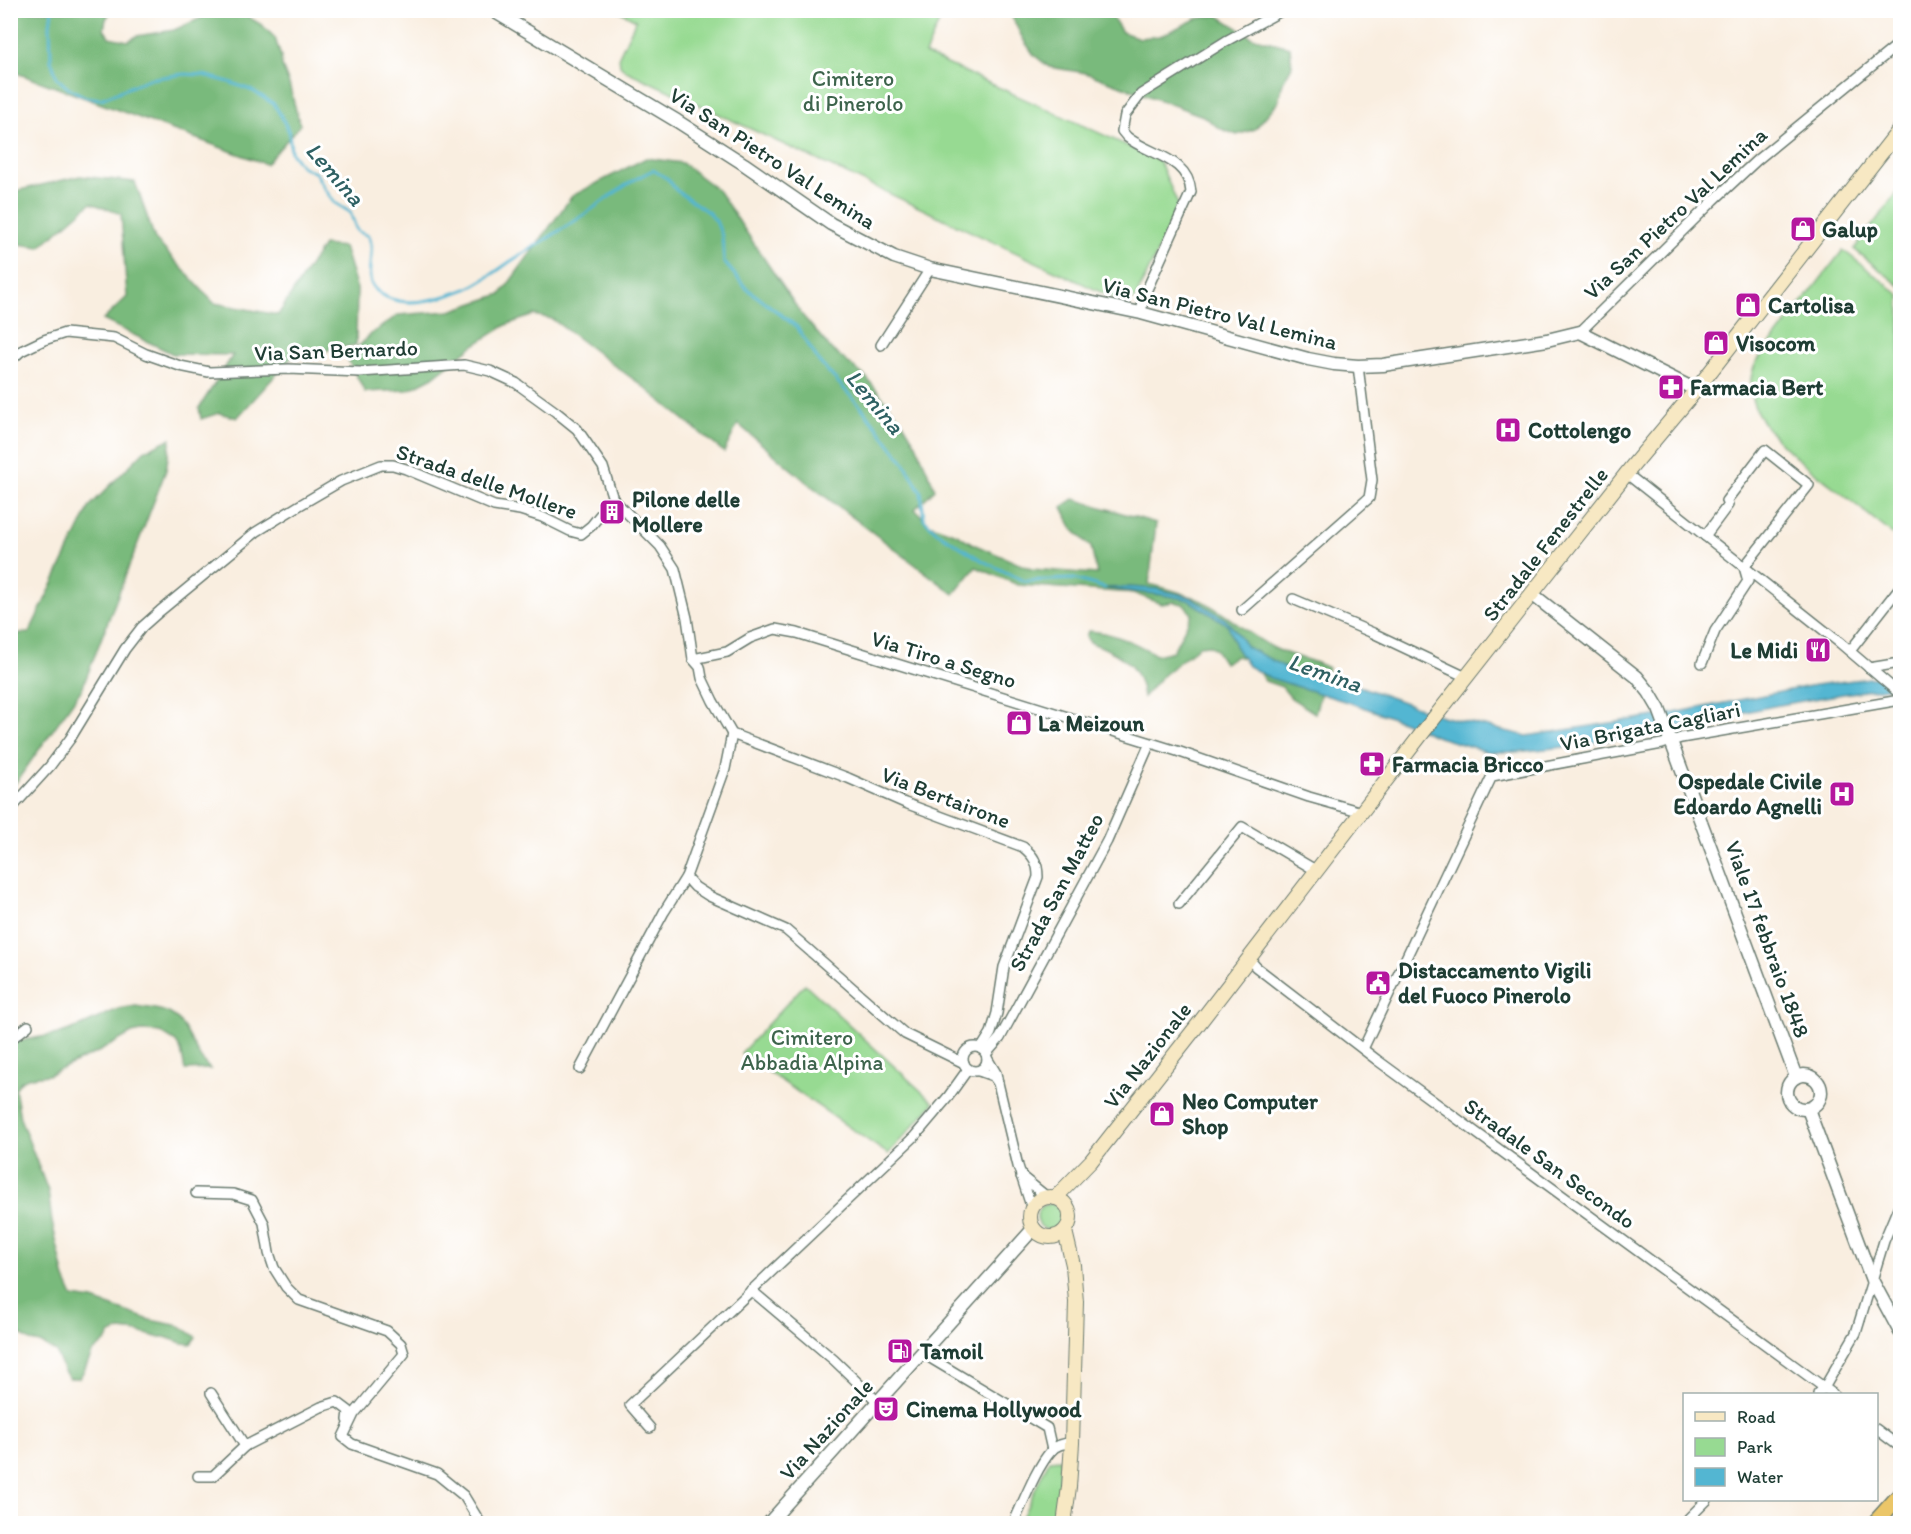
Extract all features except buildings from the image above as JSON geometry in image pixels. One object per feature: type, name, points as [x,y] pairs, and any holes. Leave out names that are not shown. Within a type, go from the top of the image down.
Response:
[{"type":"highway","points":[[1874,1524],[1900,1495]]},
{"type":"main road","name":"Stradale Fenestrelle","points":[[1249,959],[1466,677],[1696,390],[1900,129]]},
{"type":"main road","name":"Via Nazionale","points":[[1032,1209],[1036,1204],[1051,1198],[1091,1161],[1249,959]]},
{"type":"main road","name":"Via Nazionale","points":[[1059,1233],[1070,1220],[1068,1208],[1077,1176]]},
{"type":"main road","points":[[1051,1198],[1060,1200],[1068,1208]]},
{"type":"main road","points":[[1032,1209],[1034,1228],[1040,1234],[1059,1233],[1064,1249],[1073,1265],[1076,1302],[1072,1443],[1070,1487],[1064,1524]]},
{"type":"street","name":"Via San Pietro Val Lemina","points":[[492,10],[677,121],[831,224],[880,251],[930,269],[1141,313],[1308,359],[1358,366],[1383,365],[1438,357],[1547,340],[1580,332],[1713,200],[1757,160],[1897,46]]},
{"type":"street","points":[[1141,313],[1144,296],[1191,192],[1190,183],[1184,171],[1173,161],[1126,137],[1122,131],[1125,115],[1141,94],[1226,41],[1283,10]]},
{"type":"street","points":[[1463,10],[1479,10]]},
{"type":"street","points":[[1897,46],[1900,57]]},
{"type":"street","points":[[881,345],[930,269]]},
{"type":"street","points":[[1580,332],[1696,390]]},
{"type":"street","name":"Via San Bernardo","points":[[10,361],[21,351],[65,333],[114,338],[146,354],[180,366],[209,372],[289,369],[360,372],[464,365],[490,371],[516,383],[577,429],[603,467],[613,500]]},
{"type":"street","points":[[1242,610],[1369,498],[1372,480],[1358,366]]},
{"type":"street","points":[[1705,536],[1728,505],[1726,501],[1765,450],[1809,485],[1744,567]]},
{"type":"street","name":"Strada delle Mollere","points":[[10,810],[50,766],[70,739],[142,627],[256,532],[341,481],[381,465],[393,465],[494,506],[520,510],[581,534],[613,500]]},
{"type":"street","points":[[1627,474],[1850,651],[1900,694]]},
{"type":"street","points":[[580,1069],[664,912],[686,877],[725,769],[732,734],[693,659],[675,569],[660,546],[613,500]]},
{"type":"street","points":[[1702,663],[1715,631],[1748,581],[1744,567]]},
{"type":"street","points":[[1850,651],[1900,587]]},
{"type":"street","name":"Viale 17 febbraio 1848","points":[[1532,594],[1637,677],[1644,684],[1659,709],[1796,1077]]},
{"type":"street","points":[[1293,599],[1373,633],[1466,677]]},
{"type":"street","name":"Via Tiro a Segno","points":[[693,659],[727,652],[750,638],[775,629],[797,633],[1362,812]]},
{"type":"street","points":[[1869,668],[1900,663]]},
{"type":"street","name":"Via Brigata Cagliari","points":[[1362,1049],[1492,776],[1671,737],[1681,738],[1900,700]]},
{"type":"street","name":"Via Bertairone","points":[[732,734],[848,778],[904,803],[1023,847],[1035,858],[1038,877],[1004,967],[997,1013],[985,1053]]},
{"type":"street","name":"Strada San Matteo","points":[[985,1053],[1000,1038],[1107,841],[1150,743]]},
{"type":"street","points":[[1179,904],[1242,827],[1317,871]]},
{"type":"street","points":[[686,877],[695,887],[709,896],[786,930],[905,1034],[966,1066],[993,1076],[998,1083]]},
{"type":"street","name":"Stradale San Secondo","points":[[1249,959],[1256,967],[1362,1049],[1821,1391]]},
{"type":"street","points":[[10,1040],[28,1026]]},
{"type":"street","points":[[966,1066],[963,1058],[967,1051],[974,1047],[985,1053],[992,1065],[1032,1209]]},
{"type":"street","points":[[979,1071],[986,1066],[985,1053]]},
{"type":"street","points":[[650,1428],[630,1405],[915,1136],[948,1097],[966,1066]]},
{"type":"street","points":[[1812,1076],[1821,1088],[1820,1099],[1808,1109],[1797,1108],[1789,1100],[1787,1090],[1796,1077],[1812,1076]]},
{"type":"street","points":[[1808,1109],[1872,1280],[1900,1332]]},
{"type":"street","points":[[1021,1176],[1051,1198]]},
{"type":"street","points":[[196,1193],[232,1194],[252,1200],[264,1223],[274,1268],[298,1300],[387,1331],[401,1344],[404,1354],[354,1414],[343,1437],[352,1444],[437,1474],[464,1496],[482,1524]]},
{"type":"street","points":[[1821,1391],[1856,1333],[1884,1241],[1900,1203]]},
{"type":"street","name":"Via Nazionale","points":[[768,1524],[1034,1228]]},
{"type":"street","points":[[751,1290],[834,1360],[878,1402]]},
{"type":"street","points":[[922,1353],[1047,1428],[1052,1450]]},
{"type":"street","points":[[211,1393],[245,1446]]},
{"type":"street","points":[[198,1476],[213,1476],[245,1446],[321,1407],[337,1402],[349,1411],[347,1426]]},
{"type":"street","points":[[1880,1432],[1900,1435]]},
{"type":"street","points":[[1880,1432],[1900,1447]]},
{"type":"street","points":[[1013,1524],[1052,1450],[1063,1443],[1072,1443]]},
{"type":"street","points":[[1683,1524],[1706,1501]]},
{"type":"green space","points":[[10,11],[111,11],[104,29],[109,37],[128,41],[137,36],[174,30],[217,11],[237,12],[245,15],[262,25],[275,38],[300,125],[266,164],[11,71]]},
{"type":"green space","name":"Cimitero di Pinerolo","points":[[619,11],[944,11],[925,54],[1159,160],[1179,207],[1135,299],[1122,302],[626,71],[620,65],[619,56],[636,20]]},
{"type":"green space","points":[[1009,11],[1113,11],[1111,15],[1122,32],[1140,38],[1160,36],[1196,19],[1217,15],[1252,37],[1290,47],[1292,66],[1283,82],[1278,102],[1255,129],[1237,135],[1219,128],[1203,116],[1086,73],[1049,67],[1034,55]]},
{"type":"green space","points":[[646,158],[682,163],[718,190],[802,315],[832,350],[866,377],[902,421],[916,444],[935,489],[915,509],[929,524],[957,534],[973,544],[1031,569],[1097,574],[1091,547],[1073,529],[1062,507],[1074,499],[1156,523],[1149,584],[1183,593],[1202,601],[1276,649],[1328,668],[1315,713],[1291,698],[1282,687],[1265,681],[1251,661],[1236,656],[1224,663],[1215,649],[1209,645],[1199,646],[1163,675],[1143,697],[1139,679],[1131,666],[1111,651],[1089,641],[1086,637],[1088,631],[1106,633],[1124,639],[1156,655],[1173,651],[1192,614],[1183,604],[1174,602],[1162,604],[1133,593],[1018,585],[976,567],[954,594],[810,485],[738,424],[724,452],[640,384],[552,319],[534,315],[506,325],[474,345],[433,377],[408,390],[365,392],[347,358],[371,334],[398,315],[450,311],[501,294],[572,196]]},
{"type":"green space","points":[[80,176],[135,182],[155,239],[214,303],[278,315],[323,245],[344,247],[357,289],[356,345],[293,356],[237,418],[219,413],[201,419],[199,408],[233,355],[173,354],[103,320],[127,297],[121,214],[91,203],[40,247],[11,243],[11,192]]},
{"type":"green space","points":[[1900,189],[1900,286],[1854,249]]},
{"type":"green space","points":[[1843,250],[1900,295],[1900,540],[1785,448],[1759,416],[1752,399],[1751,380],[1757,361]]},
{"type":"green space","points":[[171,438],[166,470],[82,689],[14,785],[11,786],[11,634],[29,633],[90,506],[144,451]]},
{"type":"green space","name":"Cimitero Abbadia Alpina","points":[[805,984],[934,1103],[888,1154],[741,1053]]},
{"type":"green space","points":[[136,1006],[161,1010],[176,1018],[210,1069],[185,1070],[181,1050],[176,1042],[160,1032],[132,1033],[48,1075],[30,1077],[21,1081],[15,1089],[20,1118],[48,1191],[52,1222],[65,1279],[73,1297],[93,1300],[150,1320],[180,1326],[196,1337],[191,1344],[165,1337],[120,1330],[111,1334],[92,1353],[79,1378],[69,1378],[56,1352],[40,1343],[30,1341],[11,1328],[11,1044],[58,1034],[118,1009]]},
{"type":"green space","points":[[1050,1204],[1059,1208],[1063,1217],[1059,1226],[1050,1230],[1041,1226],[1037,1217],[1041,1208]]},
{"type":"green space","points":[[1060,1459],[1058,1513],[1055,1523],[1019,1524],[1049,1460]]},
{"type":"water","points":[[1102,588],[1157,589],[1190,597],[1225,619],[1247,647],[1294,672],[1359,686],[1445,717],[1527,736],[1674,713],[1815,685],[1900,674],[1900,686],[1774,706],[1634,736],[1565,747],[1516,752],[1488,752],[1435,736],[1357,705],[1270,678],[1248,666],[1235,646],[1228,625],[1188,600]]},
{"type":"waterway","name":"Lemina","points":[[52,10],[51,60],[57,78],[68,88],[86,97],[101,99],[149,79],[184,74],[203,75],[229,82],[253,91],[274,104],[289,133],[291,152],[301,166],[316,173],[335,203],[350,212],[357,231],[368,236],[371,242],[371,284],[384,296],[395,300],[420,302],[475,285],[627,184],[653,170],[668,179],[676,190],[709,213],[716,221],[722,236],[724,262],[746,288],[797,327],[820,363],[862,408],[904,462],[921,492],[924,519],[937,532],[983,561],[1024,581],[1074,579],[1105,588]]},
{"type":"place","name":"Galup","points":[[1803,229]]},
{"type":"place","name":"Cartolisa","points":[[1748,305]]},
{"type":"place","name":"Visocom","points":[[1716,343]]},
{"type":"place","name":"Farmacia Bert","points":[[1671,387]]},
{"type":"place","name":"Cottolengo","points":[[1508,430]]},
{"type":"place","name":"Pilone delle Mollere","points":[[612,512]]},
{"type":"place","name":"Le Midi","points":[[1818,650]]},
{"type":"place","name":"La Meizoun","points":[[1019,723]]},
{"type":"place","name":"Farmacia Bricco","points":[[1372,764]]},
{"type":"place","name":"Ospedale Civile Edoardo Agnelli","points":[[1842,794]]},
{"type":"place","name":"Distaccamento Vigili del Fuoco Pinerolo","points":[[1378,983]]},
{"type":"place","name":"Neo Computer Shop","points":[[1162,1114]]},
{"type":"place","name":"Tamoil","points":[[900,1351]]},
{"type":"place","name":"Cinema Hollywood","points":[[886,1409]]}]
